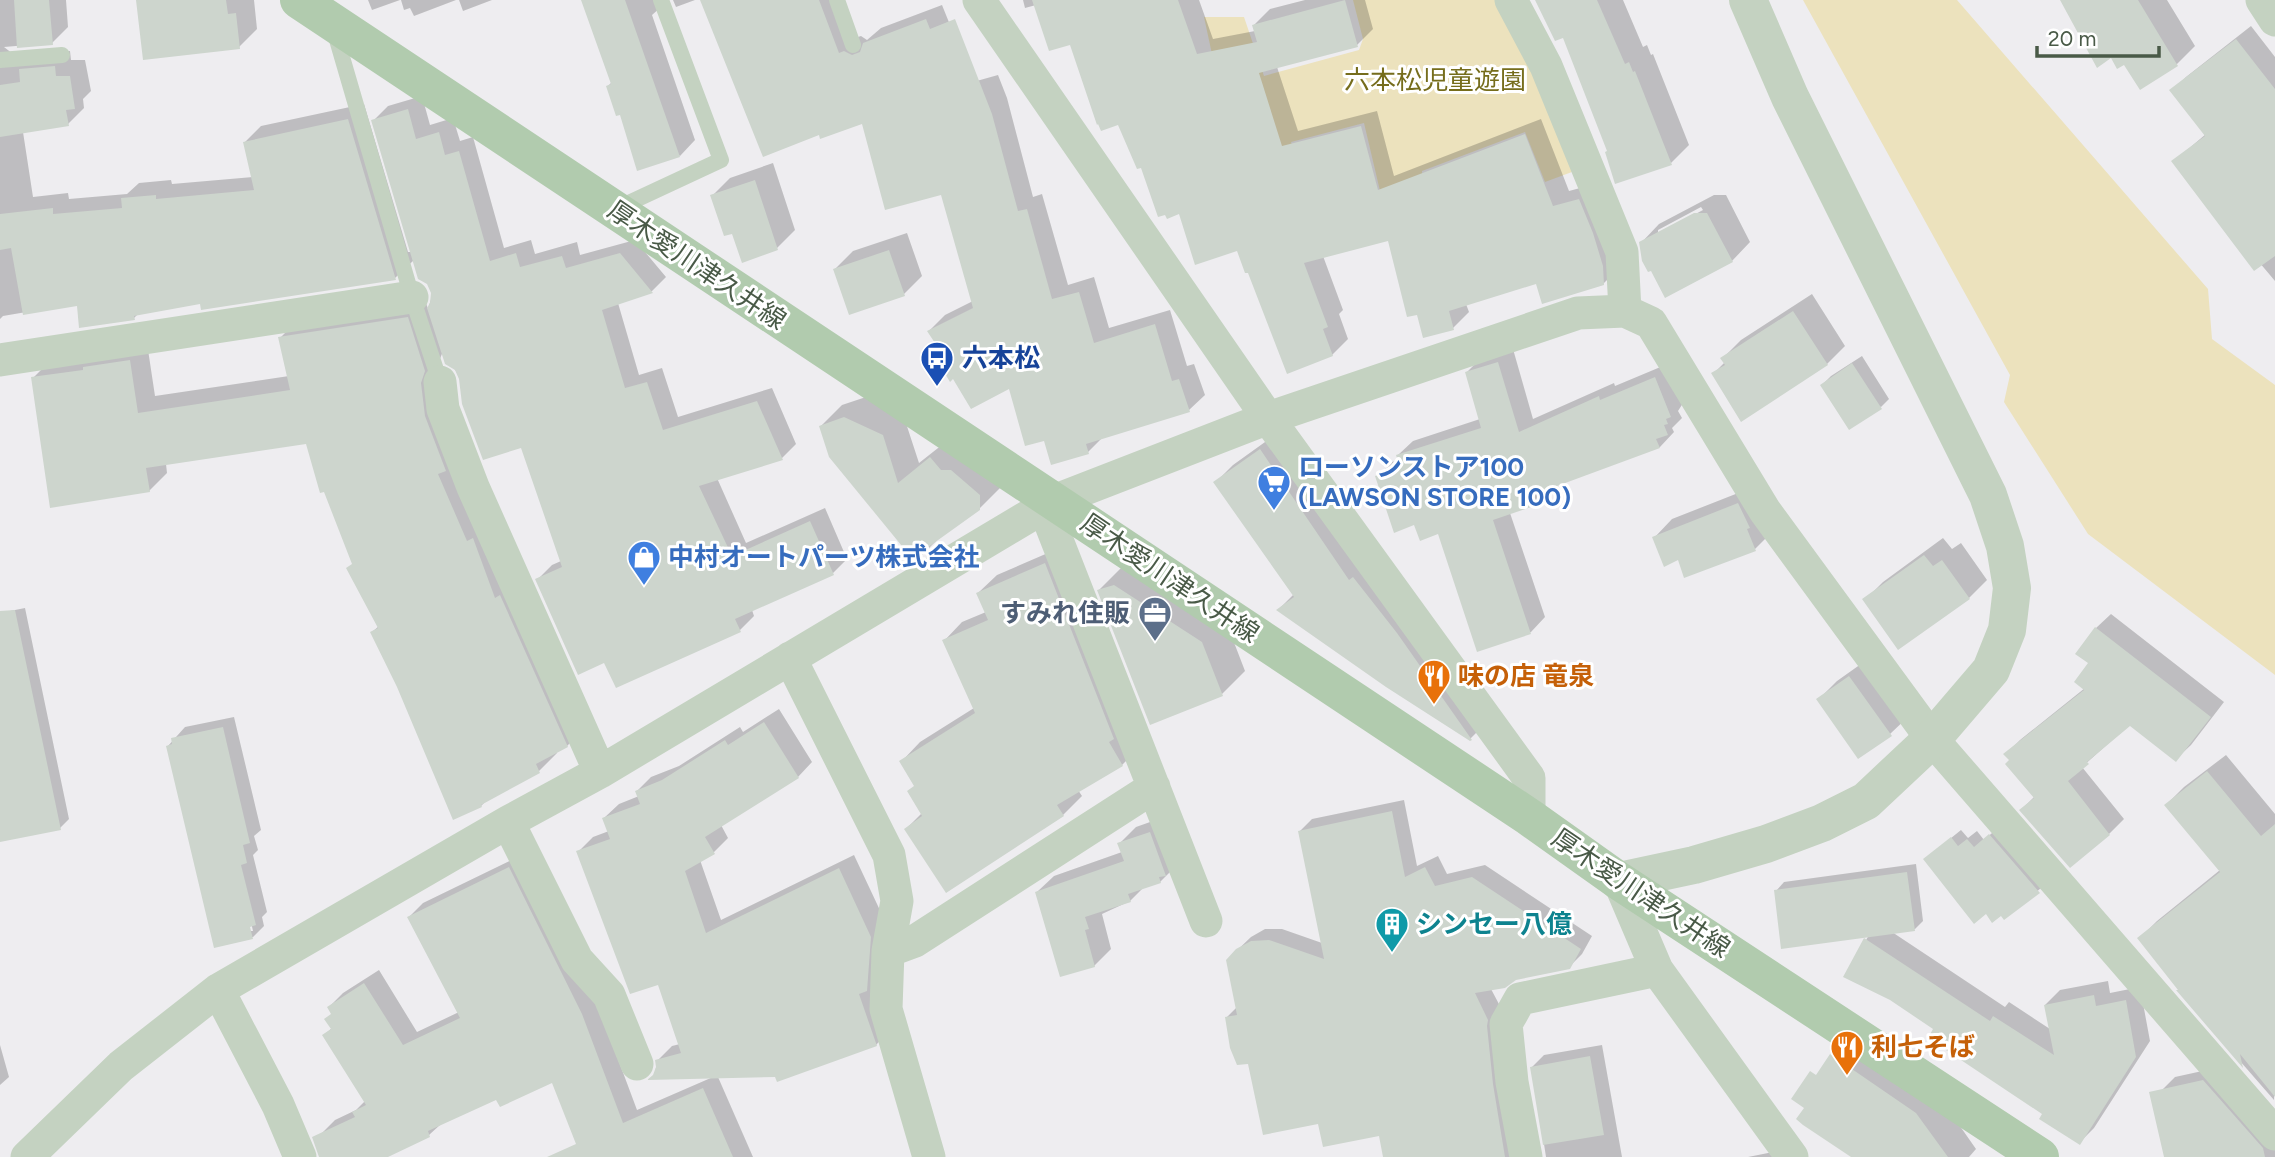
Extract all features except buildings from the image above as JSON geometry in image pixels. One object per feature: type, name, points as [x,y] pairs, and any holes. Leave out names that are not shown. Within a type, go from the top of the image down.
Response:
[{"type":"main road","name":"厚木愛川津久井線","points":[[299,0],[1049,504],[1529,817],[1619,881],[2040,1157]]},
{"type":"street","points":[[979,0],[1268,418],[1529,778],[1529,817]]},
{"type":"street","points":[[1511,0],[1546,66],[1622,252],[1625,311]]},
{"type":"street","points":[[1748,0],[1790,97],[1988,495],[2005,545],[2012,588],[2007,630],[1991,670],[1932,739],[1866,801],[1822,824],[1766,844],[1694,865],[1619,881],[1657,970],[1792,1157]]},
{"type":"street","points":[[2262,0],[2275,20]]},
{"type":"street","points":[[0,360],[412,297]]},
{"type":"street","points":[[27,1157],[121,1066],[219,990],[508,822],[600,772],[1049,504],[1268,418],[1578,313],[1625,311],[1651,323],[1765,510],[1932,739],[2275,1133]]},
{"type":"street","points":[[440,382],[443,409],[473,487],[600,772]]},
{"type":"street","points":[[1049,504],[1153,787],[1206,921]]},
{"type":"street","points":[[790,657],[889,855],[897,901],[888,951],[886,1009],[929,1157]]},
{"type":"street","points":[[888,951],[915,941],[1153,787]]},
{"type":"street","points":[[508,822],[578,960],[609,995],[637,1064]]},
{"type":"street","points":[[1526,1157],[1512,1082],[1506,1024],[1520,999],[1657,970]]},
{"type":"street","points":[[219,990],[278,1105],[300,1157]]},
{"type":"lane","points":[[614,210],[721,160],[661,0]]},
{"type":"lane","points":[[837,0],[853,45]]},
{"type":"lane","points":[[332,23],[412,297],[440,382]]},
{"type":"lane","points":[[0,60],[62,55]]},
{"type":"green space","name":"六本松児童遊園","points":[[1353,0],[1505,0],[1580,169],[1545,182],[1525,132],[1422,171],[1423,193],[1393,246],[1364,123],[1291,142],[1297,160],[1259,167],[1218,82],[1204,17],[1244,17],[1264,76],[1359,50],[1363,39]]},
{"type":"green space","points":[[1803,0],[1957,0],[2208,289],[2212,339],[2275,385],[2275,675],[2088,534],[2004,402],[2010,375]]},
{"type":"place","name":"六本松","points":[[937,388]]},
{"type":"place","name":"ローソンストア100 (LAWSON STORE 100)","points":[[1274,512]]},
{"type":"place","name":"中村オートパーツ株式会社","points":[[644,587]]},
{"type":"place","name":"すみれ住販","points":[[1155,643]]},
{"type":"place","name":"味の店 竜泉","points":[[1434,706]]},
{"type":"place","name":"シンセー八億","points":[[1392,954]]},
{"type":"place","name":"利七そば","points":[[1847,1077]]}]
